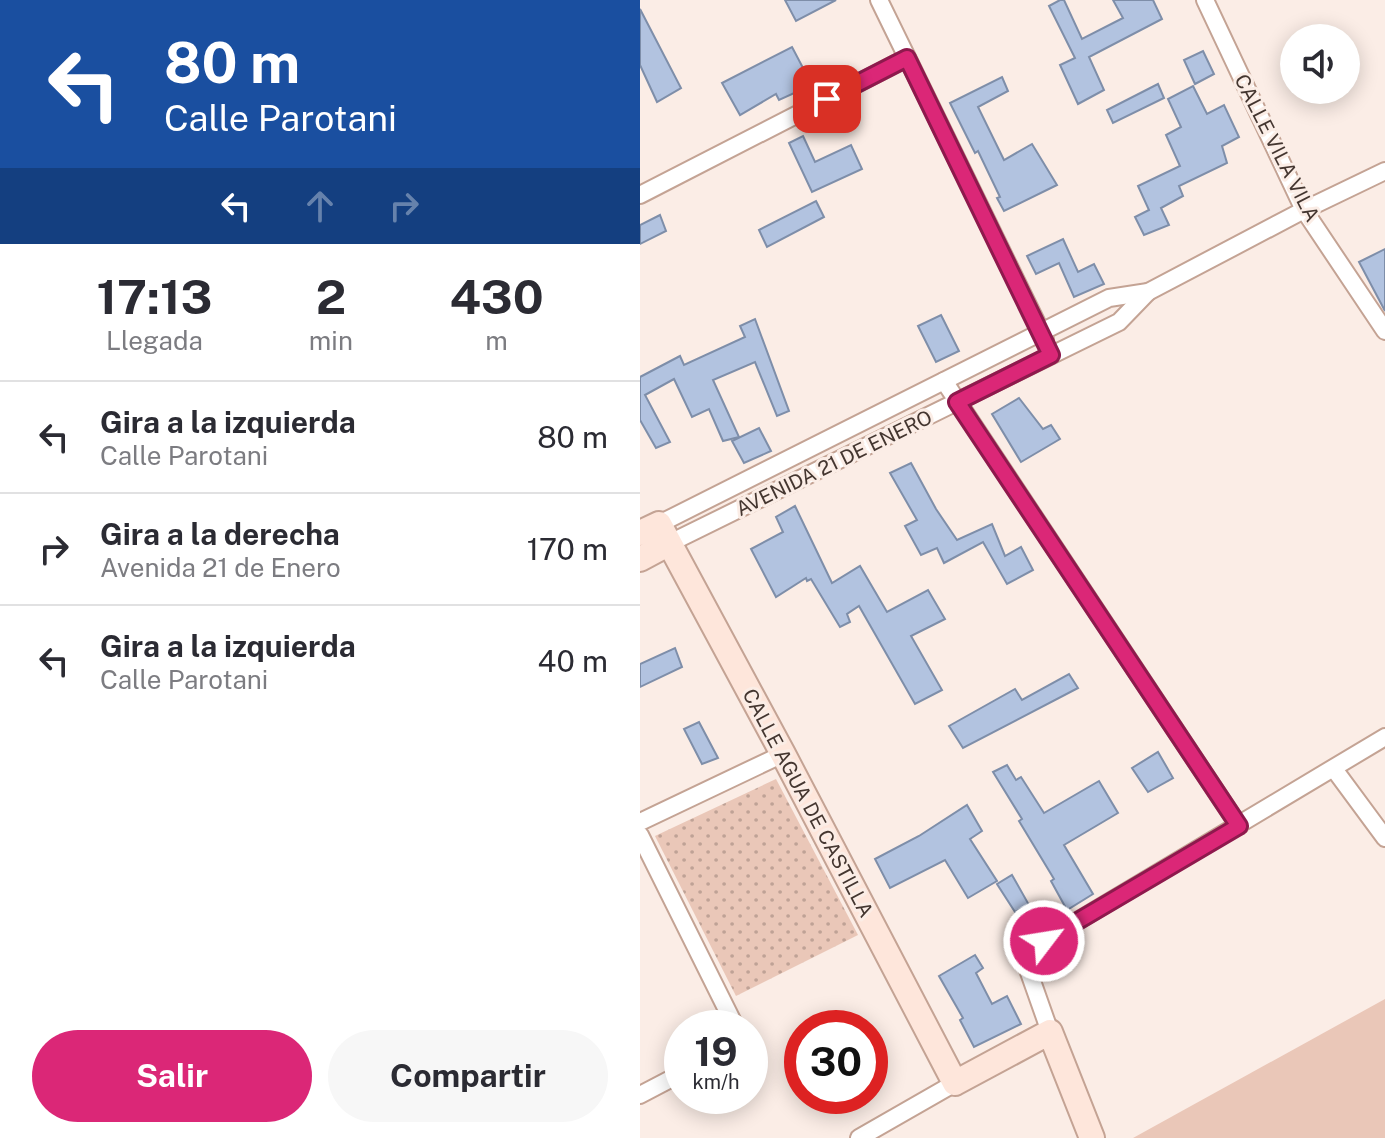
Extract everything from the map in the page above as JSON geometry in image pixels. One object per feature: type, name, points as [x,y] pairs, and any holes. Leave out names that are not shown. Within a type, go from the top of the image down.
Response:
[{"type":"street","points":[[879,0],[1051,355]]},
{"type":"street","name":"CALLE VILA VILA","points":[[1205,0],[1304,210],[1385,331]]},
{"type":"street","points":[[640,195],[907,58]]},
{"type":"street","name":"AVENIDA 21 DE ENERO","points":[[656,534],[957,402],[1119,322],[1148,292],[1385,171]]},
{"type":"street","name":"AVENIDA 21 DE ENERO","points":[[640,559],[656,534],[944,381],[1109,298],[1148,292]]},
{"type":"street","points":[[944,381],[1239,826]]},
{"type":"street","name":"CALLE AGUA DE CASTILLA","points":[[656,534],[783,754],[955,1083]]},
{"type":"street","points":[[1092,1138],[1026,964],[1044,941],[1385,737]]},
{"type":"street","points":[[640,822],[783,754]]},
{"type":"street","points":[[1334,769],[1385,838]]},
{"type":"street","points":[[640,835],[727,1010]]},
{"type":"street","points":[[859,1138],[1050,1032]]},
{"type":"street","points":[[640,1095],[664,1082]]},
{"type":"shaded area","points":[[776,779],[858,935],[736,996],[655,836]]},
{"type":"shaded area","points":[[1385,999],[1385,1138],[1133,1138]]},
{"type":"building","points":[[785,0],[836,0],[796,21]]},
{"type":"building","points":[[1064,0],[1082,39],[1123,18],[1113,0],[1153,0],[1162,19],[1089,57],[1104,90],[1078,104],[1060,65],[1075,58],[1049,6]]},
{"type":"building","points":[[640,9],[681,88],[657,102],[640,65]]},
{"type":"building","points":[[792,47],[812,85],[779,100],[776,94],[740,115],[722,83]]},
{"type":"building","points":[[1203,51],[1214,74],[1195,84],[1184,60]]},
{"type":"building","points":[[1002,77],[1008,91],[978,107],[1004,160],[1032,144],[1057,185],[1004,211],[978,151],[975,153],[950,103]]},
{"type":"building","points":[[1158,84],[1164,98],[1113,123],[1107,110]]},
{"type":"building","points":[[1193,86],[1207,114],[1224,105],[1239,137],[1222,146],[1227,163],[1179,186],[1183,196],[1161,208],[1169,225],[1144,235],[1135,217],[1149,210],[1138,186],[1180,166],[1166,135],[1181,127],[1168,99]]},
{"type":"building","points":[[803,136],[815,162],[851,145],[862,169],[812,192],[789,143]]},
{"type":"building","points":[[816,201],[824,217],[767,247],[759,230]]},
{"type":"building","points":[[660,215],[666,231],[640,244],[640,225]]},
{"type":"building","points":[[1063,239],[1078,272],[1094,264],[1104,284],[1074,297],[1059,263],[1036,274],[1027,256]]},
{"type":"building","points":[[1385,249],[1385,311],[1359,262]]},
{"type":"building","points":[[941,315],[959,351],[936,362],[918,326]]},
{"type":"building","points":[[755,319],[789,411],[777,416],[755,362],[713,380],[739,437],[723,441],[709,409],[692,417],[674,379],[645,395],[670,442],[656,448],[640,420],[640,377],[680,356],[684,365],[745,337],[740,326]]},
{"type":"building","points":[[1019,398],[1043,429],[1051,425],[1060,439],[1021,462],[992,414]]},
{"type":"building","points":[[759,428],[771,451],[744,463],[732,441]]},
{"type":"building","points":[[911,463],[957,540],[992,524],[1005,556],[1021,547],[1033,570],[1007,584],[983,542],[944,563],[937,548],[921,555],[905,526],[917,520],[890,473]]},
{"type":"building","points":[[795,506],[832,583],[860,566],[887,612],[928,590],[945,619],[911,636],[942,690],[915,704],[859,606],[847,614],[850,622],[840,627],[811,579],[807,581],[806,578],[776,597],[751,549],[783,532],[776,517]]},
{"type":"building","points":[[675,648],[682,667],[640,687],[640,664]]},
{"type":"building","points":[[1069,674],[1078,688],[963,748],[949,726],[1015,689],[1022,700]]},
{"type":"building","points":[[699,722],[718,758],[702,764],[684,729]]},
{"type":"building","points":[[1158,752],[1173,778],[1148,792],[1132,768]]},
{"type":"building","points":[[1007,765],[1016,780],[1021,777],[1044,813],[1099,781],[1118,813],[1064,845],[1093,894],[1067,910],[1051,881],[1054,879],[1019,821],[1022,819],[993,772]]},
{"type":"building","points":[[967,805],[982,831],[970,839],[997,881],[968,898],[945,860],[890,888],[875,859],[919,836]]},
{"type":"building","points":[[1012,875],[1029,905],[1015,912],[997,884]]},
{"type":"building","points":[[975,955],[983,968],[976,973],[992,1004],[1007,996],[1021,1024],[974,1047],[960,1020],[963,1018],[939,976]]},
{"type":"route","points":[[827,99],[907,58],[1051,355],[957,402],[1239,826],[1044,941]]}]
